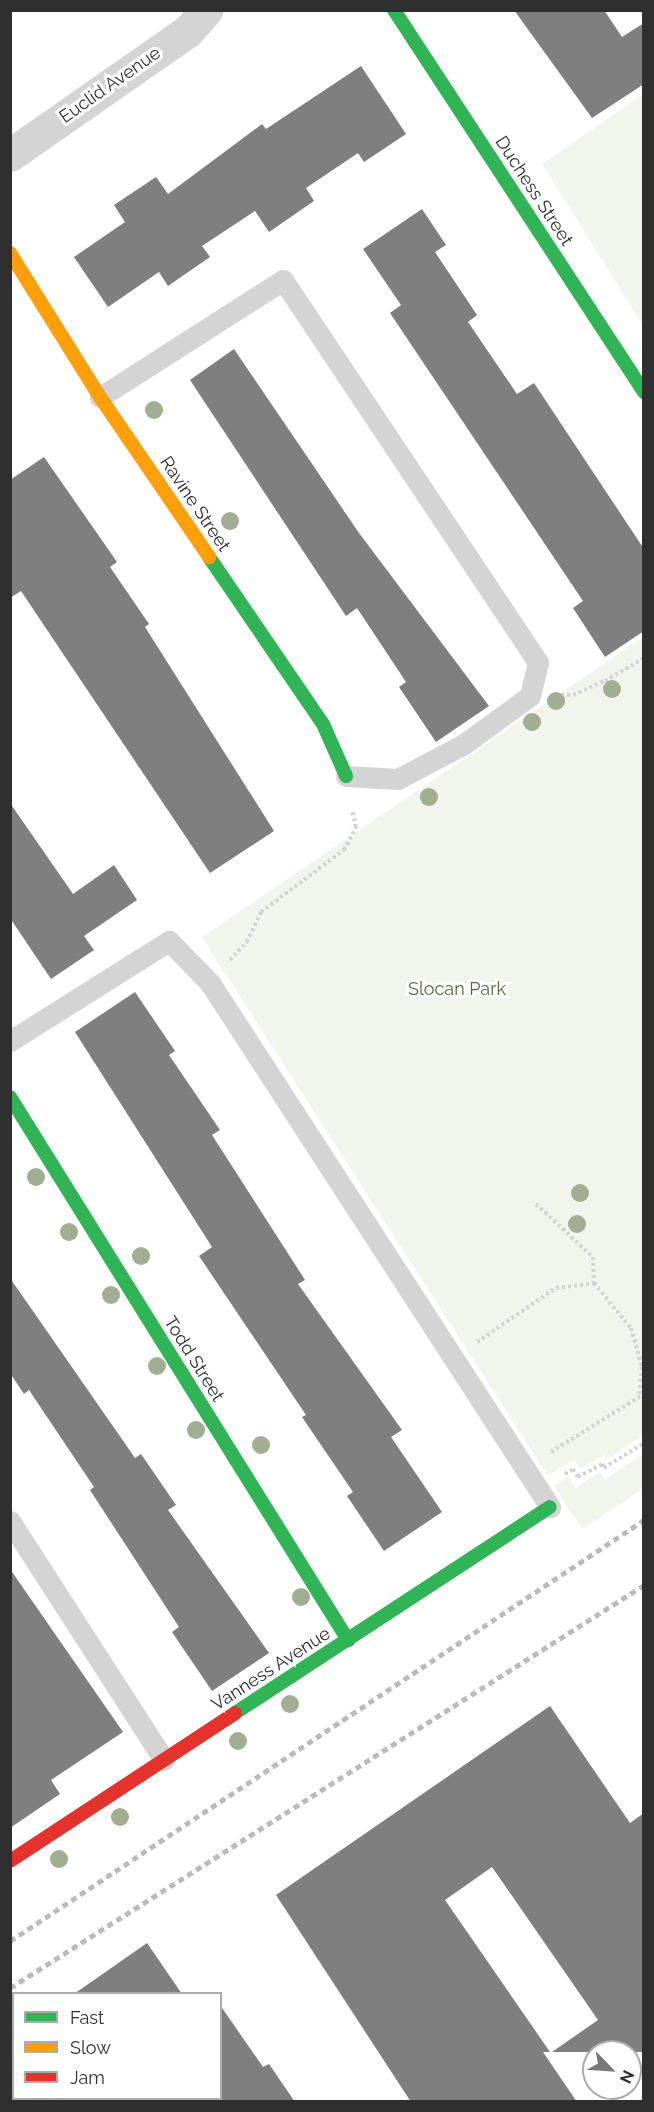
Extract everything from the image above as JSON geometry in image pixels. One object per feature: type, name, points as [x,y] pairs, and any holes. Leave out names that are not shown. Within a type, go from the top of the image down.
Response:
[{"type":"street","name":"Euclid Avenue","points":[[10,155],[188,31],[206,10]]},
{"type":"street","name":"Duchess Street","points":[[394,10],[644,392]]},
{"type":"street","name":"Ravine Street","points":[[10,253],[100,397],[323,724],[346,776]]},
{"type":"street","name":"Todd Street","points":[[10,1097],[348,1640]]},
{"type":"street","name":"Vanness Avenue","points":[[10,1861],[348,1640],[545,1499]]},
{"type":"lane","points":[[100,397],[283,280],[538,663],[530,696],[464,744],[398,779],[346,776]]},
{"type":"lane","points":[[10,1041],[169,941],[210,983],[545,1499]]},
{"type":"lane","points":[[10,1521],[164,1760]]},
{"type":"path","points":[[530,696],[573,695],[644,658]]},
{"type":"path","points":[[210,983],[247,942],[261,912],[344,850],[356,827],[346,776]]},
{"type":"path","points":[[536,1204],[593,1257],[594,1283],[631,1328],[642,1367],[639,1397]]},
{"type":"path","points":[[453,1358],[556,1288],[594,1283]]},
{"type":"path","points":[[525,1469],[644,1394]]},
{"type":"path","points":[[545,1499],[573,1469],[578,1477],[602,1464],[604,1468],[644,1443]]},
{"type":"green space","points":[[643,94],[643,325],[542,164]]},
{"type":"green space","name":"Slocan Park","points":[[643,637],[643,1435],[608,1459],[604,1455],[580,1469],[574,1459],[548,1476],[202,937]]},
{"type":"green space","points":[[643,1454],[643,1489],[582,1529],[554,1486],[568,1476],[576,1488],[599,1472],[605,1480]]},
{"type":"building","points":[[514,10],[604,10],[622,37],[644,23],[644,84],[592,118]]},
{"type":"building","points":[[361,66],[406,134],[364,162],[358,153],[306,188],[314,201],[269,232],[255,211],[202,246],[210,257],[168,286],[159,272],[108,307],[74,257],[125,222],[114,205],[156,177],[168,194],[262,124],[266,129]]},
{"type":"building","points":[[422,209],[446,245],[435,252],[477,315],[468,322],[517,394],[534,383],[644,549],[644,631],[605,657],[573,608],[583,601],[390,313],[401,305],[363,249]]},
{"type":"building","points":[[234,349],[359,533],[489,706],[436,742],[399,687],[406,682],[357,608],[346,616],[190,380]]},
{"type":"building","points":[[44,457],[117,562],[110,567],[149,624],[145,627],[274,831],[210,873],[21,591],[10,598],[10,480]]},
{"type":"building","points":[[10,803],[73,894],[114,865],[137,900],[84,936],[94,950],[51,979],[10,918]]},
{"type":"building","points":[[135,992],[175,1051],[169,1055],[220,1130],[212,1135],[305,1280],[298,1284],[402,1430],[391,1437],[442,1512],[384,1551],[347,1496],[353,1492],[302,1417],[306,1415],[199,1256],[212,1247],[75,1032]]},
{"type":"building","points":[[10,1278],[135,1458],[141,1454],[176,1505],[168,1510],[269,1653],[212,1691],[172,1632],[179,1627],[90,1490],[94,1487],[29,1390],[24,1394],[10,1373]]},
{"type":"building","points":[[10,1569],[123,1732],[51,1780],[60,1794],[10,1828]]},
{"type":"building","points":[[550,1706],[630,1823],[644,1813],[644,2052],[642,2052],[642,2040],[582,2040],[582,2052],[552,2052],[598,2020],[492,1867],[445,1900],[550,2052],[543,2052],[577,2102],[411,2102],[276,1895]]},
{"type":"building","points":[[147,1943],[181,1992],[77,1992]]},
{"type":"building","points":[[222,2008],[263,2067],[269,2064],[295,2102],[220,2102],[222,2100]]},
{"type":"railway","points":[[10,1941],[644,1520]]},
{"type":"railway","points":[[10,1988],[644,1585]]},
{"type":"traffic: fast","points":[[394,10],[644,392]]},
{"type":"traffic: fast","points":[[209,557],[323,724],[346,776]]},
{"type":"traffic: fast","points":[[10,1097],[348,1640]]},
{"type":"traffic: fast","points":[[235,1713],[550,1507]]},
{"type":"traffic: slow","points":[[10,253],[100,397],[209,557]]},
{"type":"traffic: jam","points":[[10,1861],[235,1713]]}]
